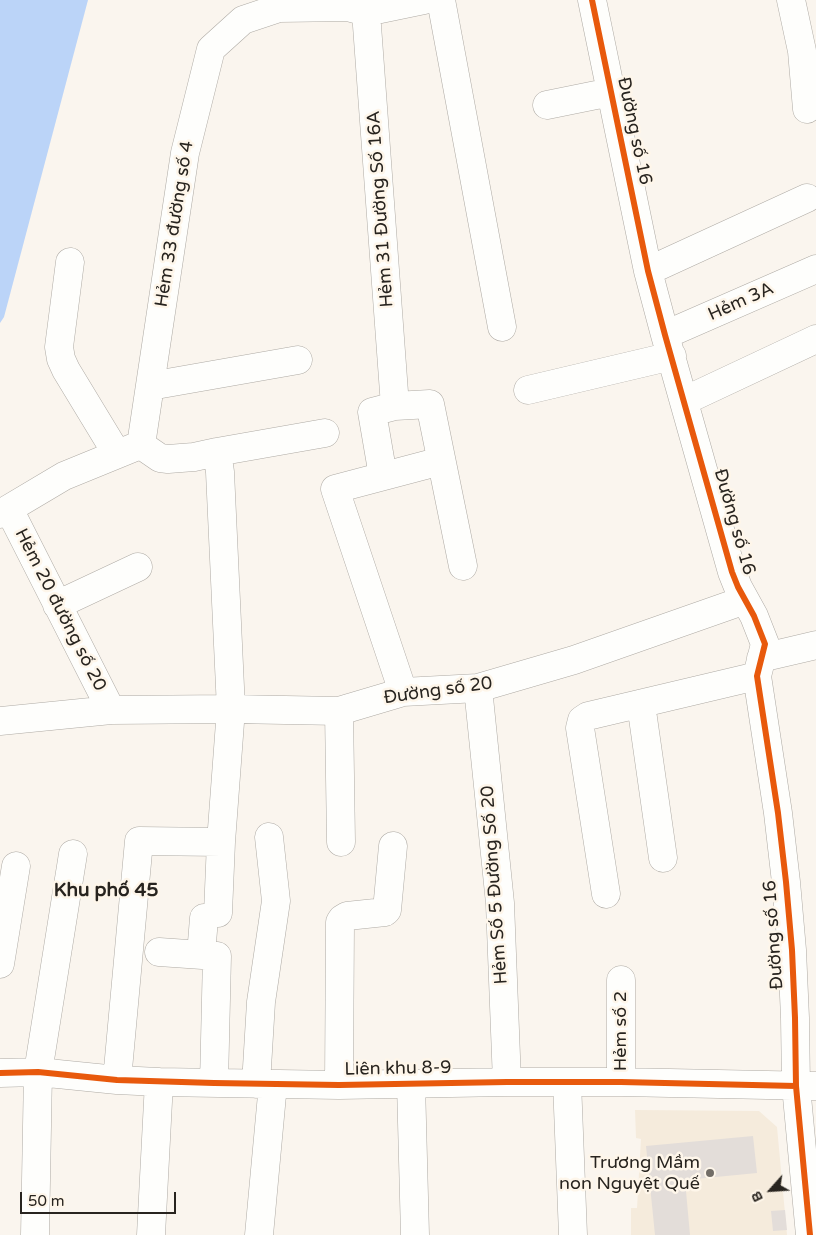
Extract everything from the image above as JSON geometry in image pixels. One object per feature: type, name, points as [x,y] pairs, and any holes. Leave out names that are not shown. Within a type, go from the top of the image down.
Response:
[{"type":"street","points":[[441,0],[502,328]]},
{"type":"street","name":"Đường số 16","points":[[592,0],[648,270],[668,346],[732,572],[754,616],[764,644],[759,667],[786,882],[795,1018],[806,1086],[812,1234]]},
{"type":"street","points":[[791,0],[802,51],[807,109]]},
{"type":"street","points":[[278,4],[353,6],[415,1]]},
{"type":"street","name":"Hẻm 33 đường số 4","points":[[129,450],[150,386],[185,153],[211,49],[244,20],[278,4]]},
{"type":"street","name":"Hẻm 31 Đường Số 16A","points":[[353,6],[395,406]]},
{"type":"street","points":[[547,105],[611,92]]},
{"type":"street","points":[[648,270],[807,198]]},
{"type":"street","points":[[70,262],[59,347],[61,359],[66,370],[129,450]]},
{"type":"street","name":"Hẻm 3A","points":[[528,390],[668,346],[816,269]]},
{"type":"street","points":[[684,401],[816,339]]},
{"type":"street","points":[[150,386],[298,360]]},
{"type":"street","points":[[383,476],[372,412],[395,406],[430,404],[463,566]]},
{"type":"street","points":[[4,511],[64,476],[129,450],[168,459],[194,457],[325,433]]},
{"type":"street","points":[[201,955],[211,916],[221,842],[231,709],[220,472],[217,452]]},
{"type":"street","points":[[402,692],[335,489],[441,460]]},
{"type":"street","name":"Hẻm 20 đường số 20","points":[[4,511],[57,606],[111,710]]},
{"type":"street","points":[[57,606],[138,568]]},
{"type":"street","name":"Đường số 20","points":[[0,721],[111,710],[231,709],[339,711],[402,692],[478,688],[574,660],[745,600]]},
{"type":"street","points":[[606,894],[580,728],[582,720],[588,716],[641,704],[759,667],[816,645]]},
{"type":"street","name":"Hẻm Số 5 Đường Số 20","points":[[478,688],[500,903],[507,1082]]},
{"type":"street","points":[[641,704],[663,858]]},
{"type":"street","points":[[339,711],[342,842]]},
{"type":"street","points":[[259,1235],[264,1084],[261,1002],[276,901],[269,837]]},
{"type":"street","points":[[117,1080],[139,841],[221,842]]},
{"type":"street","points":[[339,1085],[340,922],[347,916],[385,912],[387,910],[393,846]]},
{"type":"street","points":[[35,1235],[38,1072],[73,854]]},
{"type":"street","points":[[0,964],[16,866]]},
{"type":"street","points":[[158,952],[217,956],[214,1083]]},
{"type":"street","name":"Hẻm số 2","points":[[621,980],[621,1082]]},
{"type":"street","name":"Liên khu 8-9","points":[[0,1073],[38,1072],[117,1080],[264,1084],[621,1082],[806,1086]]},
{"type":"street","points":[[151,1235],[158,1082]]},
{"type":"street","points":[[568,1082],[573,1235]]},
{"type":"street","points":[[411,1084],[415,1235]]},
{"type":"shaded area","name":"Trương Mầm non Nguyệt Quế","points":[[635,1110],[759,1111],[777,1127],[787,1235],[631,1235],[631,1208],[637,1208],[641,1139],[636,1138]]},
{"type":"water","points":[[0,0],[88,0],[4,317],[0,323]]},
{"type":"building","points":[[753,1136],[757,1173],[685,1180],[690,1235],[655,1235],[646,1146]]},
{"type":"building","points":[[785,1210],[787,1230],[773,1231],[771,1211]]},
{"type":"cycle path","points":[[592,0],[648,271],[665,335],[732,572],[754,616],[765,644],[757,676],[778,813],[786,882],[792,950],[796,1086],[810,1235]]},
{"type":"cycle path","points":[[0,1073],[38,1072],[117,1080],[214,1083],[339,1085],[621,1082],[796,1086]]},
{"type":"place","name":"Trương Mầm non Nguyệt Quế","points":[[710,1173]]},
{"type":"district","name":"Khu phố 45","points":[[106,891]]}]
